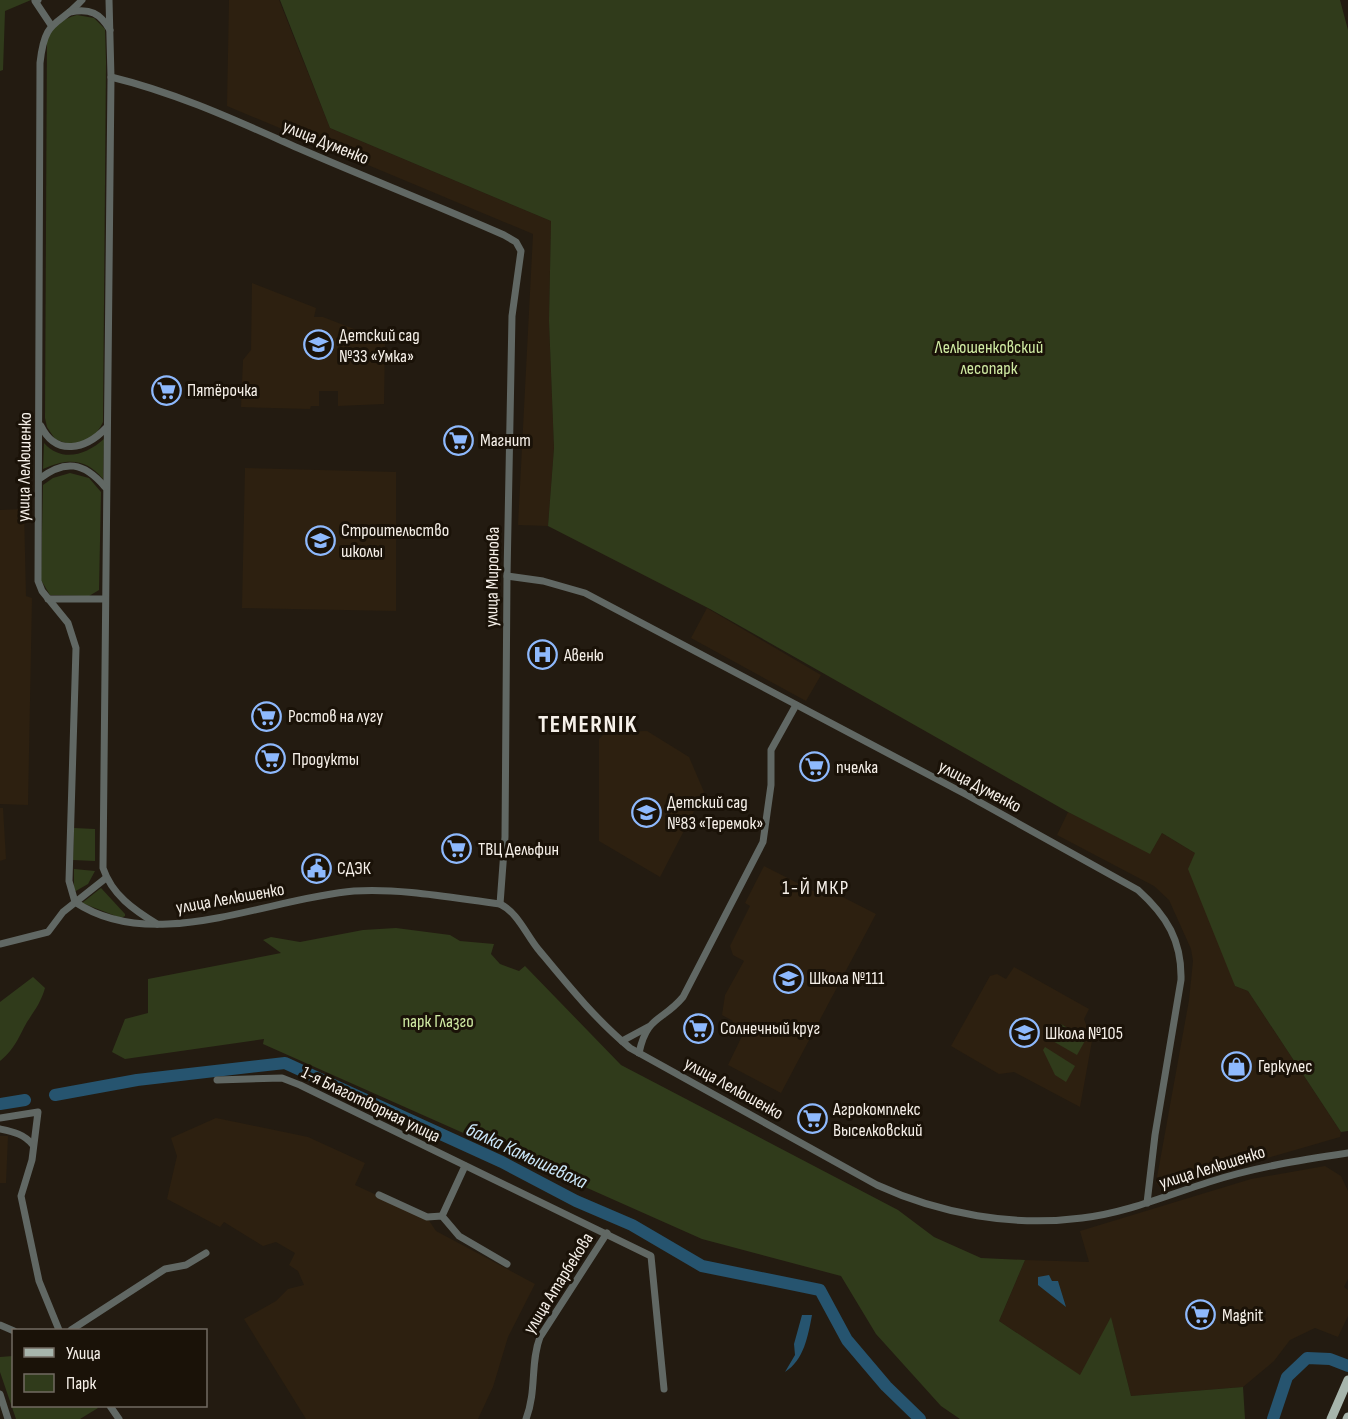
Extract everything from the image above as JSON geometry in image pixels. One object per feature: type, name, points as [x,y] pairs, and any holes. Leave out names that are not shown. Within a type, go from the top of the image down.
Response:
[{"type":"main road","points":[[1331,1419],[1348,1380]]},
{"type":"street","points":[[37,1],[51,25],[82,0]]},
{"type":"street","points":[[0,944],[48,932],[63,912],[106,878],[103,868],[105,487],[111,77],[109,0]]},
{"type":"street","points":[[68,13],[81,10],[96,13],[103,18],[111,32]]},
{"type":"street","name":"улица Лелюшенко","points":[[51,25],[42,40],[40,63],[39,581],[48,599],[68,623],[76,648],[69,881],[75,902],[109,919],[160,926],[356,891],[421,895],[500,904],[508,908],[557,972],[604,1025],[639,1053],[877,1185],[955,1213],[1020,1219],[1083,1218],[1147,1203],[1258,1168],[1292,1160],[1346,1154]]},
{"type":"street","name":"улица Думенко","points":[[111,77],[152,87],[383,182],[504,235],[516,242],[520,251]]},
{"type":"street","name":"улица Миронова","points":[[500,904],[505,837],[507,576],[513,301],[520,251]]},
{"type":"street","points":[[40,424],[50,440],[64,447],[87,444],[106,428]]},
{"type":"street","points":[[39,479],[53,470],[81,467],[94,474],[105,487]]},
{"type":"street","name":"улица Думенко","points":[[507,576],[543,581],[585,593],[1138,890],[1157,908],[1173,930],[1182,958],[1182,980],[1155,1135],[1147,1203]]},
{"type":"street","points":[[48,599],[105,599]]},
{"type":"street","points":[[622,1041],[648,1027],[675,1007],[683,997],[763,842],[771,785],[771,750],[796,705]]},
{"type":"street","name":"улица Лелюшенко","points":[[106,878],[134,911],[160,926]]},
{"type":"street","points":[[639,1053],[648,1027]]},
{"type":"street","name":"1-я Благотворная улица","points":[[217,1080],[282,1078],[651,1256],[664,1389]]},
{"type":"street","points":[[0,1118],[38,1112],[32,1160],[21,1196],[39,1281],[59,1329]]},
{"type":"street","points":[[0,1129],[18,1133],[26,1137],[33,1145]]},
{"type":"street","points":[[442,1216],[465,1166]]},
{"type":"street","points":[[379,1195],[427,1217],[442,1216]]},
{"type":"street","points":[[442,1216],[459,1236],[507,1264]]},
{"type":"street","name":"улица Атарбекова","points":[[526,1419],[533,1400],[536,1347],[540,1337],[607,1233]]},
{"type":"street","points":[[73,1329],[165,1269],[186,1265],[206,1253]]},
{"type":"street","points":[[0,1394],[8,1419]]},
{"type":"shaded area","points":[[229,0],[279,0],[330,128],[551,221],[549,321],[554,448],[548,526],[518,525],[533,234],[227,106]]},
{"type":"shaded area","name":"Детский сад №33 «Умка»","points":[[252,283],[316,308],[314,317],[323,317],[385,341],[384,404],[338,406],[338,391],[319,391],[319,406],[311,406],[310,409],[241,407],[243,360],[251,350]]},
{"type":"shaded area","name":"Строительство школы","points":[[245,468],[396,472],[396,611],[242,608]]},
{"type":"shaded area","points":[[24,509],[26,596],[32,598],[28,805],[0,804],[0,510]]},
{"type":"shaded area","points":[[707,608],[821,675],[806,701],[691,638]]},
{"type":"shaded area","name":"Детский сад №83 «Теремок»","points":[[647,731],[689,757],[704,792],[660,877],[599,841],[599,739],[606,732]]},
{"type":"shaded area","points":[[0,808],[3,808],[6,859],[0,861]]},
{"type":"shaded area","name":"Геркулес","points":[[1068,812],[1150,853],[1162,833],[1195,853],[1235,986],[1248,991],[1341,1132],[1340,1137],[1161,1189],[1156,1183],[1189,1000],[1193,961],[1191,949],[1169,900],[1154,886],[1057,835]]},
{"type":"shaded area","name":"Школа №111","points":[[764,866],[823,896],[827,889],[876,914],[781,1093],[728,1065],[742,1036],[729,1029],[733,1021],[722,1015],[725,995],[744,961],[733,955],[730,946],[750,906],[745,903]]},
{"type":"shaded area","name":"Школа №105","points":[[1014,967],[1089,1009],[1084,1019],[1092,1041],[1080,1107],[1014,1072],[999,1074],[951,1046],[990,976],[997,974],[1006,979]]},
{"type":"shaded area","points":[[216,1118],[308,1137],[365,1163],[355,1185],[428,1219],[436,1231],[535,1284],[508,1337],[493,1387],[478,1419],[306,1419],[244,1319],[276,1301],[288,1289],[304,1285],[298,1271],[289,1265],[295,1253],[276,1242],[263,1246],[224,1222],[220,1227],[167,1199],[177,1156],[171,1138]]},
{"type":"shaded area","points":[[0,1136],[8,1136],[6,1183],[0,1183]]},
{"type":"shaded area","points":[[1325,1166],[1341,1176],[1348,1191],[1348,1279],[1344,1287],[1348,1290],[1348,1316],[1338,1337],[1315,1328],[1290,1340],[1274,1361],[1243,1387],[1131,1396],[1111,1318],[1081,1376],[999,1321],[1025,1260],[1089,1262],[1080,1231],[1251,1179]]},
{"type":"green space","points":[[0,0],[31,0],[5,11],[3,70],[0,71]]},
{"type":"green space","name":"Лелюшенковский лесопарк","points":[[280,0],[1340,0],[1348,30],[1348,1131],[1341,1132],[1248,991],[1235,986],[1188,869],[1195,853],[1162,833],[1150,854],[1068,812],[710,609],[548,526],[554,448],[549,321],[551,221],[330,128]]},
{"type":"green space","points":[[77,15],[94,18],[105,29],[103,422],[89,439],[70,443],[55,439],[47,427],[45,418],[47,38],[59,23]]},
{"type":"green space","points":[[104,439],[103,479],[90,467],[76,462],[60,463],[43,469],[44,443],[58,453],[66,455],[82,453]]},
{"type":"green space","points":[[70,473],[89,478],[101,492],[99,590],[89,596],[50,595],[41,580],[43,485],[53,478]]},
{"type":"green space","points":[[74,828],[95,829],[95,861],[73,860]]},
{"type":"green space","points":[[74,869],[95,871],[88,884],[74,892]]},
{"type":"green space","points":[[101,888],[125,916],[121,918],[82,903]]},
{"type":"green space","name":"парк Глазго","points":[[396,928],[450,935],[460,941],[494,944],[491,954],[500,964],[519,971],[525,966],[621,1065],[898,1210],[934,1237],[981,1258],[1025,1260],[999,1321],[1080,1375],[1111,1317],[1131,1396],[1243,1387],[1245,1419],[960,1419],[941,1406],[876,1334],[841,1276],[702,1239],[263,1044],[264,1039],[125,1059],[112,1052],[125,1019],[148,1013],[148,979],[281,953],[263,940],[271,937],[300,942],[363,930]]},
{"type":"green space","points":[[33,977],[45,988],[42,998],[13,1048],[0,1061],[0,1002]]},
{"type":"green space","points":[[1061,1024],[1086,1039],[1077,1055],[1051,1040]]},
{"type":"green space","points":[[1045,1047],[1075,1066],[1066,1082],[1055,1075],[1043,1050]]},
{"type":"green space","points":[[12,1356],[12,1407],[98,1408],[80,1419],[16,1419],[0,1372],[0,1357]]},
{"type":"water","points":[[1049,1275],[1052,1281],[1058,1281],[1066,1307],[1038,1285],[1038,1277]]},
{"type":"water","points":[[802,1315],[812,1315],[807,1339],[797,1361],[785,1372],[795,1355],[794,1344]]},
{"type":"waterway","name":"балка Камышеваха","points":[[55,1095],[137,1080],[285,1063],[502,1162],[576,1201],[632,1225],[702,1266],[820,1290],[847,1340],[886,1386],[920,1419]]},
{"type":"waterway","name":"балка Камышеваха","points":[[0,1104],[25,1100]]},
{"type":"waterway","name":"балка Камышеваха","points":[[1273,1419],[1287,1377],[1307,1358],[1330,1359],[1348,1366]]},
{"type":"place","name":"Детский сад №33 «Умка»","points":[[318,345]]},
{"type":"place","name":"Пятёрочка","points":[[166,390]]},
{"type":"place","name":"Магнит","points":[[459,440]]},
{"type":"place","name":"Строительство школы","points":[[320,540]]},
{"type":"place","name":"Авеню","points":[[543,655]]},
{"type":"place","name":"Ростов на лугу","points":[[267,716]]},
{"type":"place","name":"Продукты","points":[[271,759]]},
{"type":"place","name":"пчелка","points":[[815,767]]},
{"type":"place","name":"Детский сад №83 «Теремок»","points":[[646,812]]},
{"type":"place","name":"ТВЦ Дельфин","points":[[457,849]]},
{"type":"place","name":"СДЭК","points":[[316,868]]},
{"type":"place","name":"Школа №111","points":[[788,978]]},
{"type":"place","name":"Солнечный круг","points":[[699,1028]]},
{"type":"place","name":"Школа №105","points":[[1024,1033]]},
{"type":"place","name":"Геркулес","points":[[1237,1066]]},
{"type":"place","name":"Агрокомплекс Выселковский","points":[[812,1119]]},
{"type":"place","name":"Magnit","points":[[1201,1315]]},
{"type":"district","name":"TEMERNIK","points":[[588,724]]},
{"type":"district","name":"1-Й МКР","points":[[816,887]]}]
